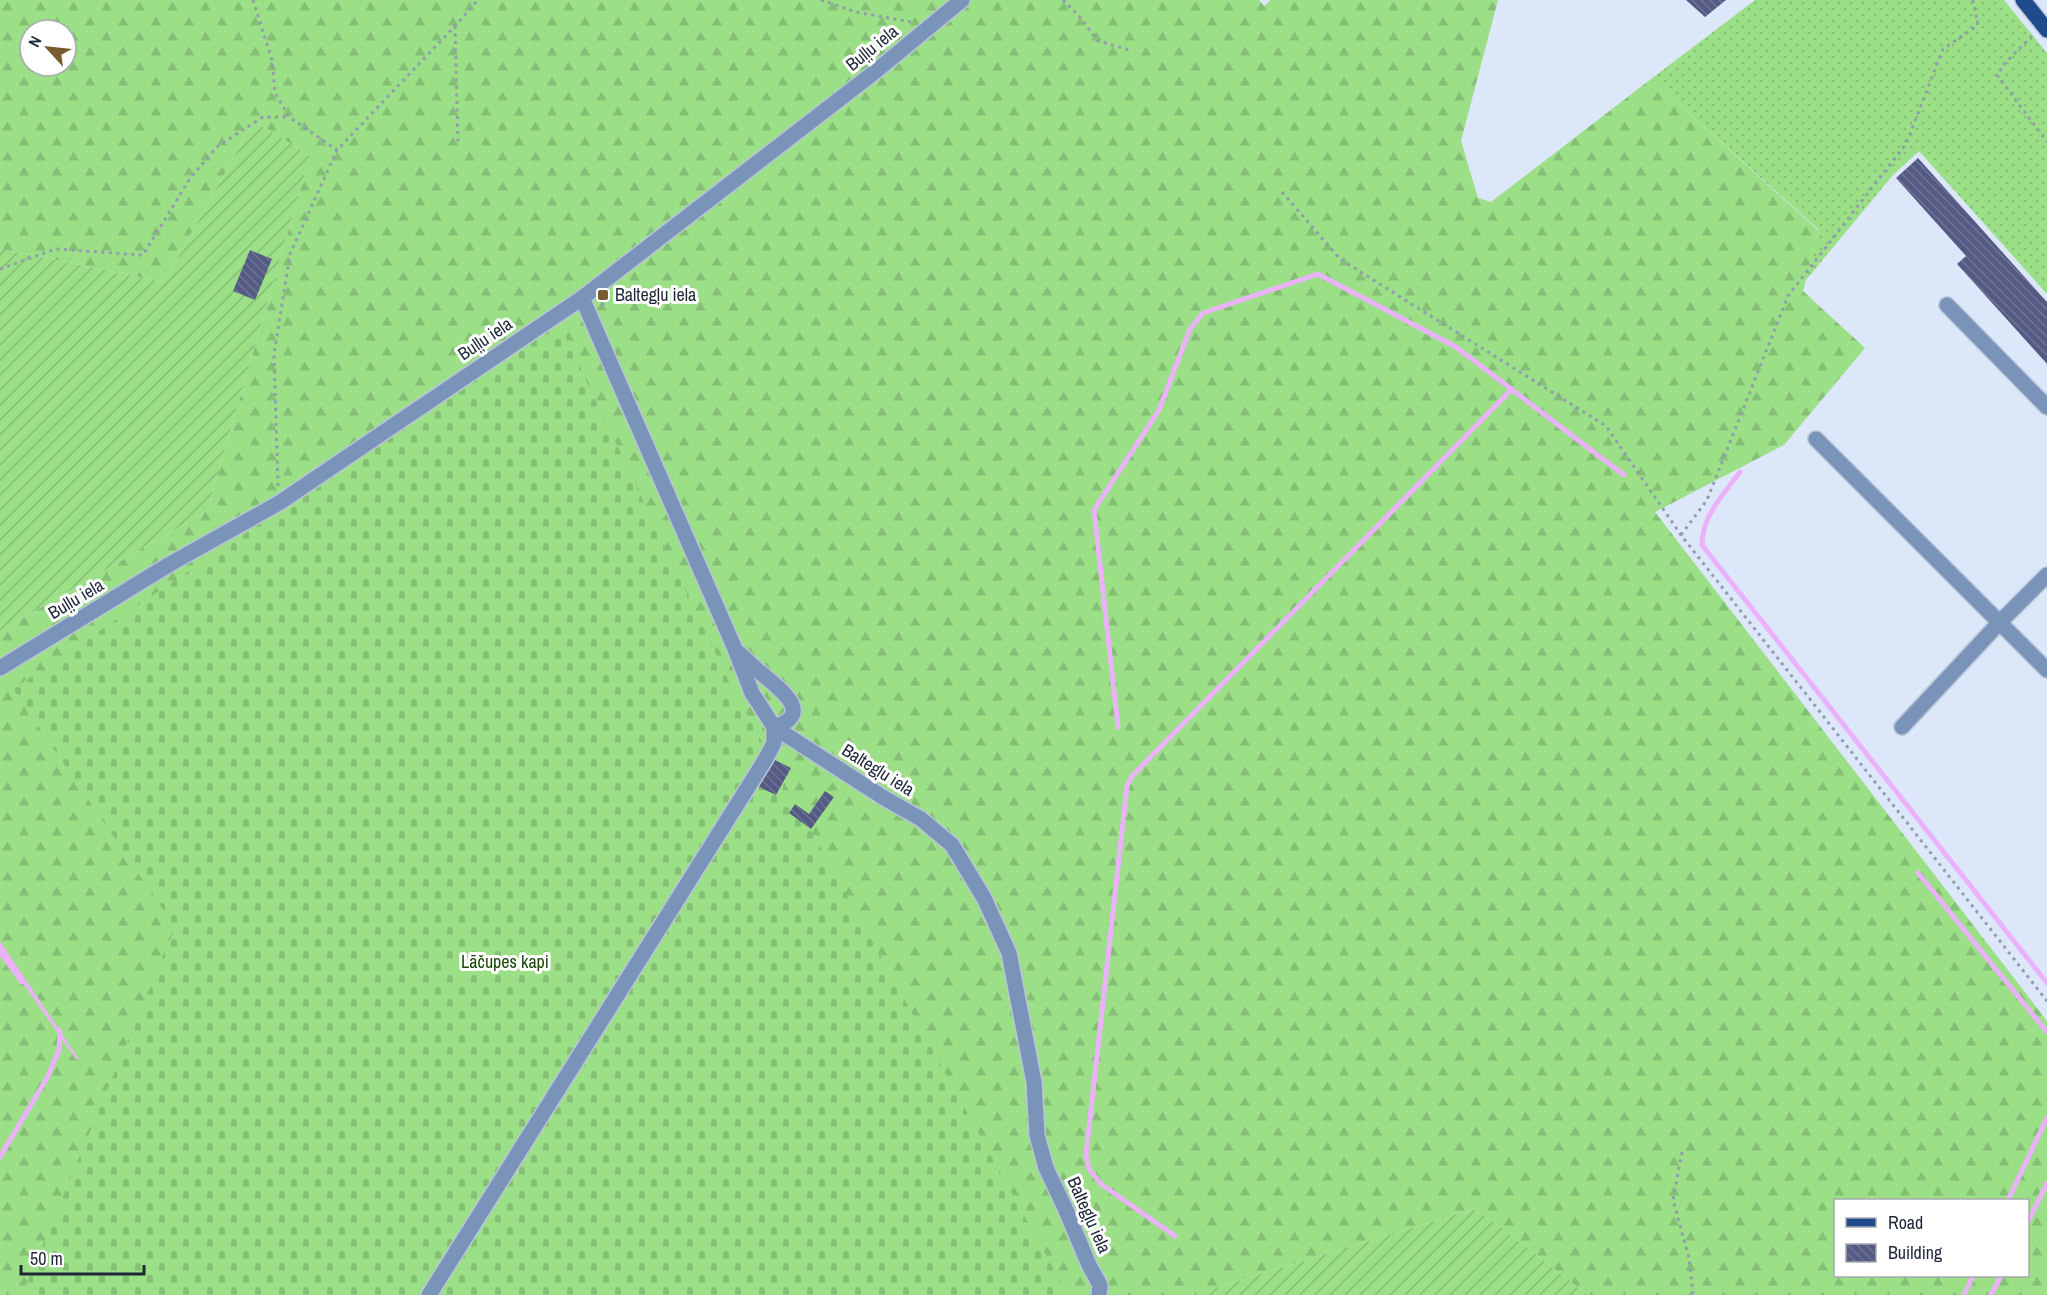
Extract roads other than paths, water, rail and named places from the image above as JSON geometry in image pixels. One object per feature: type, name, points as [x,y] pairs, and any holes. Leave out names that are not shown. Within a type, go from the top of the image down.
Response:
[{"type":"main road","points":[[2024,0],[2046,26]]},
{"type":"street","name":"Buļļu iela","points":[[0,668],[170,564],[279,503],[582,298],[876,71],[962,0]]},
{"type":"street","name":"Baltegļu iela","points":[[582,298],[752,693],[774,727],[884,798],[921,819],[952,845],[984,898],[1009,953],[1034,1082],[1037,1135],[1046,1168],[1100,1285],[1099,1295]]},
{"type":"street","points":[[1947,305],[2047,407]]},
{"type":"street","points":[[1816,439],[2047,670]]},
{"type":"street","points":[[1902,727],[2047,575]]},
{"type":"street","points":[[429,1295],[765,760],[774,743],[774,727],[785,723],[792,716],[793,708],[786,693],[735,649]]},
{"type":"waterway","points":[[1118,727],[1094,510],[1159,410],[1190,329],[1203,313],[1318,274],[1456,347],[1624,475]]},
{"type":"waterway","points":[[1175,1236],[1101,1184],[1089,1169],[1086,1155],[1127,786],[1132,776],[1512,389]]},
{"type":"waterway","points":[[1740,472],[1710,515],[1703,534],[1702,545],[2047,983]]},
{"type":"waterway","points":[[1918,873],[2047,1032]]},
{"type":"waterway","points":[[0,952],[22,982]]},
{"type":"waterway","points":[[0,1157],[47,1078],[59,1050],[59,1030]]},
{"type":"waterway","points":[[2008,1199],[2047,1118]]},
{"type":"waterway","points":[[2029,1220],[2047,1183]]},
{"type":"waterway","points":[[1964,1295],[1973,1277]]},
{"type":"waterway","points":[[1991,1295],[2000,1277]]},
{"type":"place","name":"Baltegļu iela","points":[[603,295]]},
{"type":"park label","name":"Lāčupes kapi","points":[[505,962]]}]
